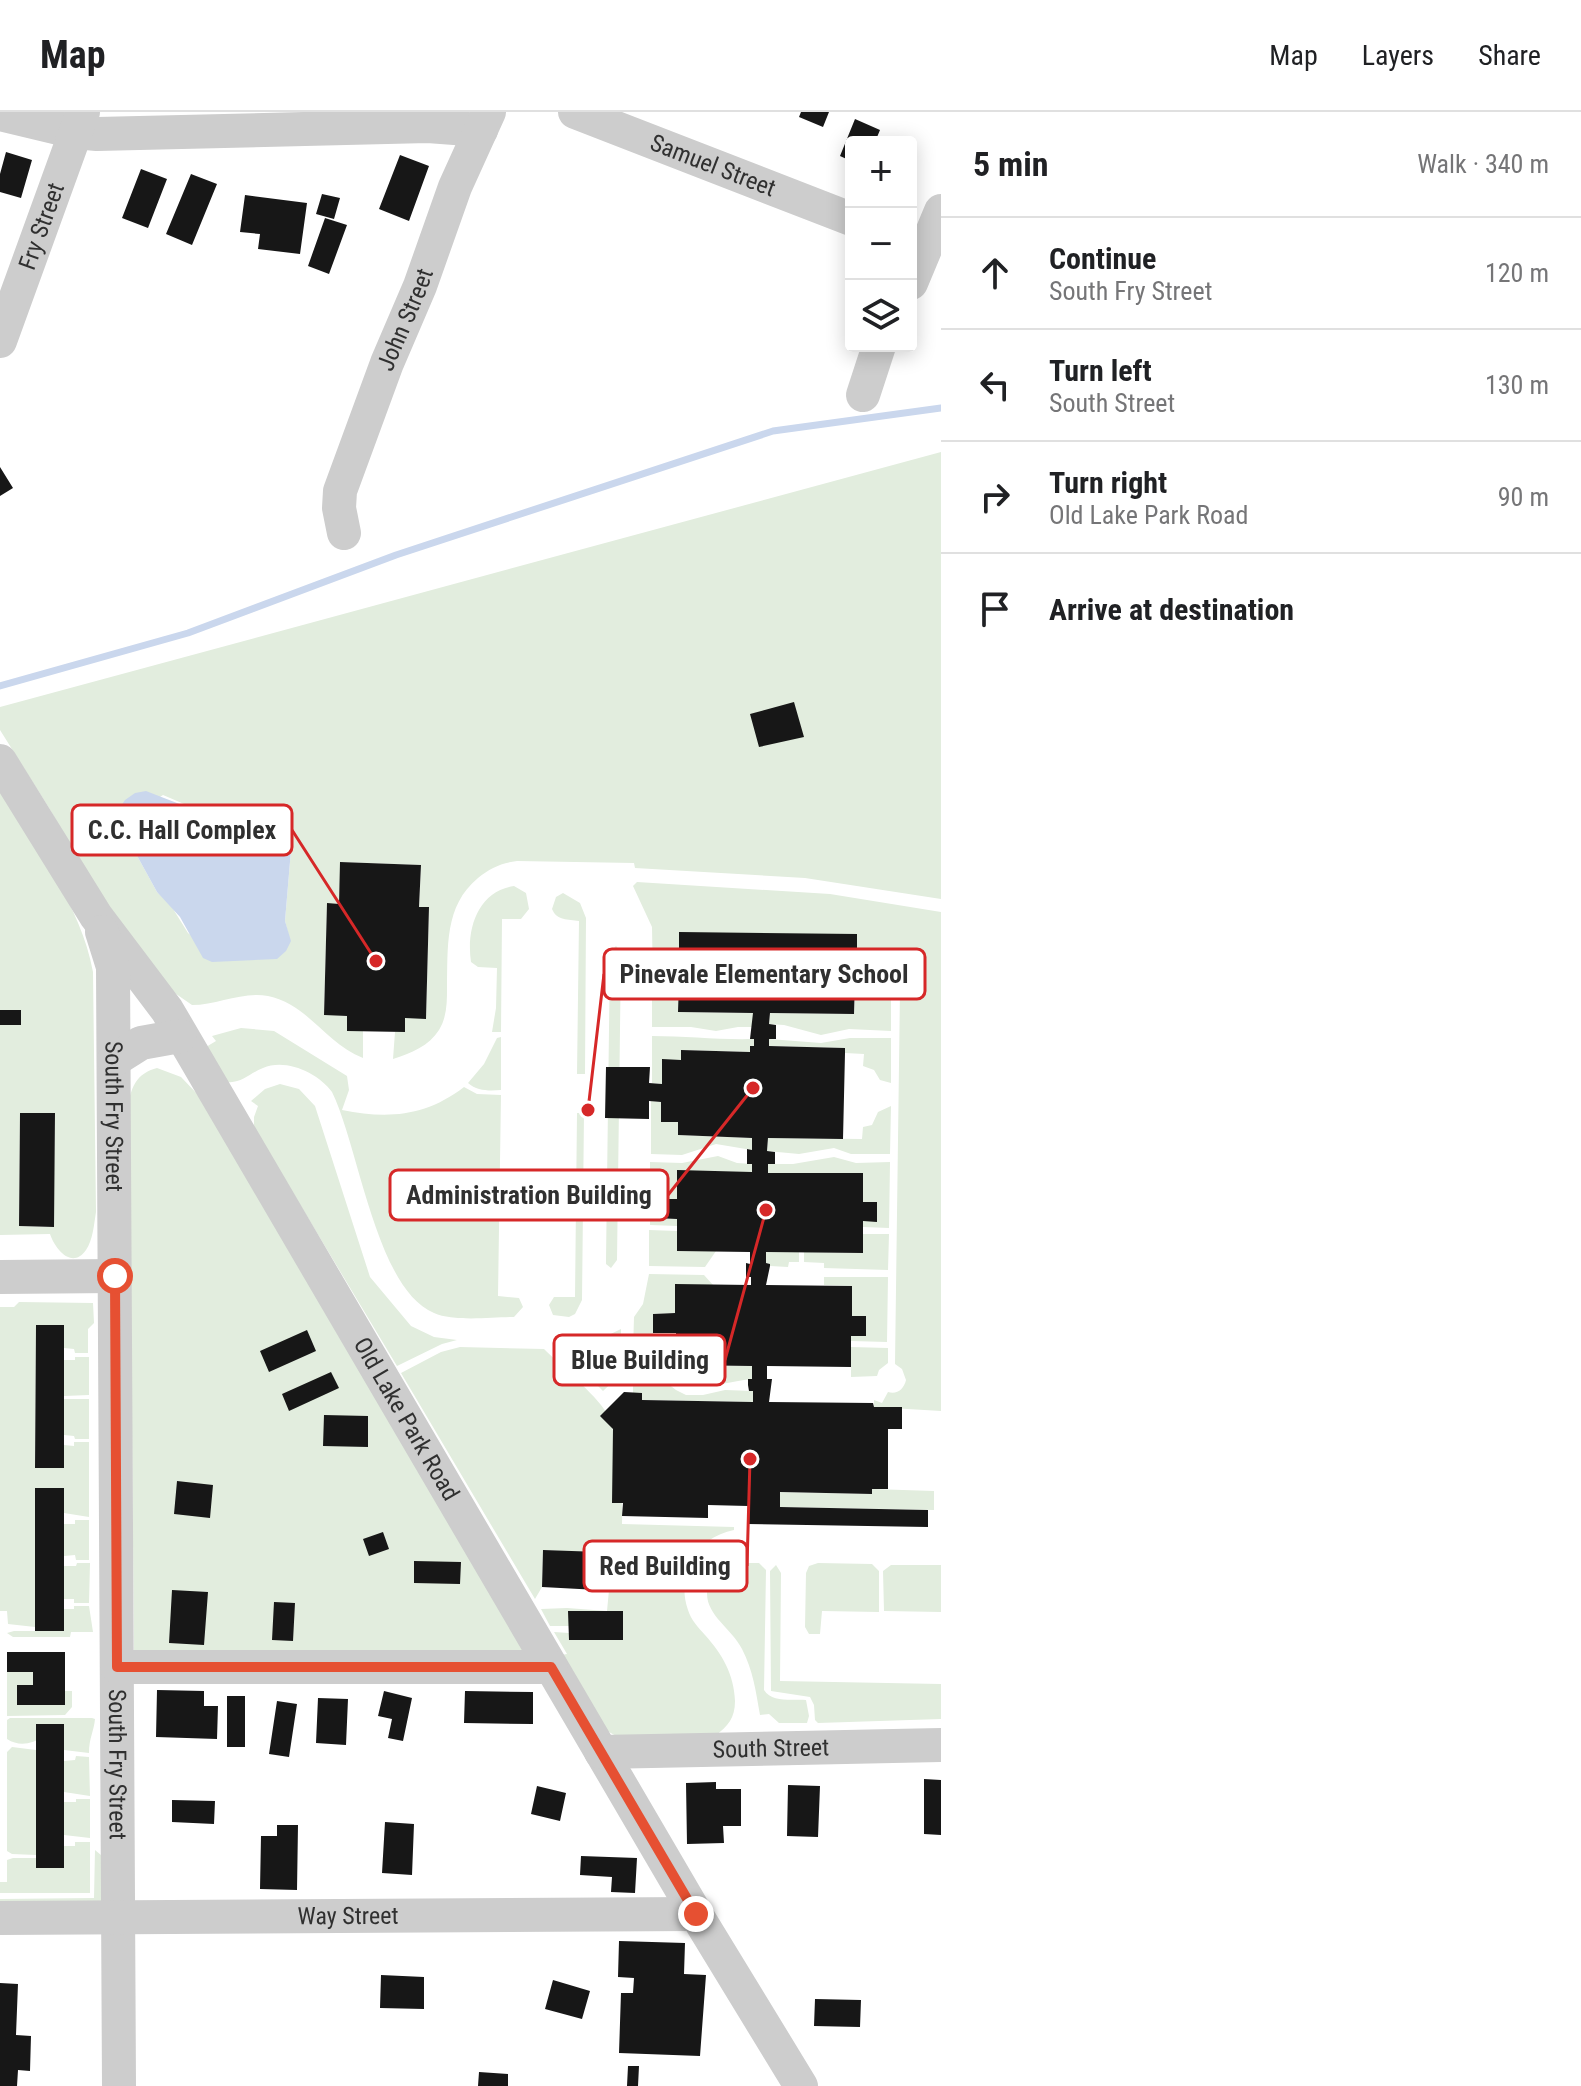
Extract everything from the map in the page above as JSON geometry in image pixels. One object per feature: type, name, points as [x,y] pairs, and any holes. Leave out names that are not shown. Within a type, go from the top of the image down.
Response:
[{"type":"street","name":"Samuel Street","points":[[575,112],[845,217]]},
{"type":"street","points":[[0,114],[79,122],[97,134],[428,126],[485,121]]},
{"type":"street","name":"John Street","points":[[344,533],[340,491],[455,187],[485,121]]},
{"type":"street","name":"Fry Street","points":[[0,341],[79,122]]},
{"type":"street","points":[[912,280],[918,245],[941,211]]},
{"type":"street","points":[[863,395],[877,352]]},
{"type":"street","name":"Old Lake Park Road","points":[[0,761],[96,916],[158,997],[696,1914],[801,2086]]},
{"type":"street","name":"South Fry Street","points":[[96,916],[113,967],[119,2086]]},
{"type":"street","points":[[114,1060],[141,1043],[180,1036]]},
{"type":"street","points":[[0,1277],[115,1276]]},
{"type":"street","points":[[117,1667],[551,1667]]},
{"type":"street","name":"South Street","points":[[601,1752],[941,1745]]},
{"type":"street","name":"Way Street","points":[[0,1918],[696,1914]]},
{"type":"green space","points":[[941,452],[941,899],[805,878],[635,868],[634,863],[506,863],[478,878],[459,901],[450,928],[446,1009],[439,1030],[425,1045],[393,1059],[395,1032],[404,1032],[405,1018],[426,1018],[429,908],[419,907],[421,865],[341,862],[339,904],[327,904],[324,1014],[347,1016],[347,1030],[363,1031],[363,1058],[338,1044],[306,1015],[282,1000],[249,995],[192,1005],[166,987],[135,956],[0,730],[0,707]],"holes":[[[163,795],[231,824],[284,838],[291,850],[285,921],[290,941],[243,959],[222,960],[188,933],[170,904],[157,892],[119,823]]]},
{"type":"green space","points":[[0,792],[68,901],[87,947],[93,972],[96,1212],[88,1246],[81,1256],[75,1258],[60,1251],[50,1234],[0,1235],[0,1025],[21,1024],[21,1010],[0,1010]],"holes":[[[20,1113],[55,1114],[53,1227],[19,1226]]]},
{"type":"green space","points":[[637,882],[830,894],[941,912],[941,1411],[874,1407],[874,1400],[882,1403],[888,1392],[900,1390],[906,1380],[902,1369],[895,1364],[900,990],[855,989],[855,982],[870,982],[857,963],[679,932],[679,961],[657,962],[657,979],[679,980],[678,988],[653,987],[652,927],[633,886]]},
{"type":"green space","points":[[514,886],[526,893],[529,909],[521,919],[502,919],[501,1032],[492,1032],[497,968],[478,967],[471,962],[471,937],[483,904],[491,895]]},
{"type":"green space","points":[[563,893],[580,903],[586,918],[585,1074],[577,1074],[579,921],[560,918],[552,909],[556,897]]},
{"type":"green space","points":[[616,946],[621,952],[617,1260],[611,1268],[606,1264],[610,952]]},
{"type":"green space","points":[[652,993],[678,993],[679,1012],[753,1013],[753,1027],[716,1031],[691,1027],[652,1027]]},
{"type":"green space","points":[[855,995],[891,996],[891,1031],[849,1029],[821,1035],[769,1024],[770,1013],[854,1014]]},
{"type":"green space","points":[[241,1028],[274,1031],[347,1076],[349,1090],[342,1110],[390,1115],[405,1113],[435,1105],[464,1087],[477,1094],[501,1095],[498,1296],[519,1298],[523,1307],[514,1317],[442,1316],[414,1299],[397,1276],[383,1247],[332,1092],[310,1073],[282,1065],[272,1065],[241,1080],[227,1082],[206,1047],[216,1041],[212,1036]]},
{"type":"green space","points":[[652,1036],[754,1039],[754,1046],[750,1046],[750,1052],[681,1050],[681,1060],[662,1060],[662,1084],[652,1083]]},
{"type":"green space","points":[[501,1037],[501,1090],[483,1090],[472,1086],[468,1083],[484,1064],[497,1038]]},
{"type":"green space","points":[[850,1038],[891,1038],[891,1083],[880,1080],[874,1070],[863,1066],[864,1054],[845,1053],[844,1048],[769,1046],[769,1039],[821,1043]]},
{"type":"green space","points":[[157,1068],[181,1077],[202,1099],[522,1638],[522,1653],[134,1651],[129,1100],[138,1080]]},
{"type":"green space","points":[[280,1084],[299,1089],[315,1106],[370,1277],[411,1326],[434,1337],[457,1340],[397,1366],[254,1128],[258,1106],[251,1101],[265,1089]]},
{"type":"green space","points":[[651,1101],[661,1102],[661,1122],[678,1122],[678,1135],[752,1138],[752,1150],[716,1144],[682,1155],[651,1154]]},
{"type":"green space","points":[[891,1106],[890,1154],[851,1154],[834,1148],[799,1154],[767,1151],[768,1138],[862,1139],[863,1127],[872,1125],[878,1112]]},
{"type":"green space","points":[[577,1113],[584,1113],[582,1300],[575,1314],[569,1317],[553,1315],[549,1305],[554,1297],[575,1297]]},
{"type":"green space","points":[[718,1156],[737,1163],[752,1164],[752,1172],[677,1199],[654,1199],[654,1218],[677,1219],[677,1226],[650,1225],[650,1162],[682,1163]]},
{"type":"green space","points":[[834,1157],[856,1163],[890,1162],[889,1228],[863,1227],[863,1221],[877,1221],[877,1203],[863,1202],[863,1173],[768,1173],[768,1164],[793,1164]]},
{"type":"green space","points":[[649,1230],[677,1231],[677,1251],[716,1251],[705,1267],[649,1266]]},
{"type":"green space","points":[[863,1234],[889,1234],[888,1270],[824,1268],[824,1263],[804,1262],[804,1252],[862,1253]]},
{"type":"green space","points":[[766,1252],[799,1252],[799,1262],[789,1262],[788,1267],[770,1266],[766,1263]]},
{"type":"green space","points":[[649,1274],[704,1275],[713,1285],[675,1285],[675,1313],[653,1314],[653,1332],[676,1333],[653,1362],[633,1352],[634,1317],[643,1304]]},
{"type":"green space","points":[[824,1277],[888,1277],[887,1342],[851,1341],[851,1336],[866,1316],[852,1316],[852,1286],[824,1285]]},
{"type":"green space","points":[[19,1302],[93,1303],[94,1323],[88,1329],[88,1353],[75,1353],[74,1349],[64,1348],[64,1326],[36,1326],[35,1468],[64,1468],[64,1445],[89,1442],[89,1517],[64,1513],[63,1488],[36,1488],[35,1627],[8,1624],[7,1611],[0,1611],[0,1307],[14,1307]]},
{"type":"green space","points":[[621,1329],[621,1374],[603,1391],[561,1349],[588,1345]]},
{"type":"green space","points":[[460,1347],[544,1349],[594,1397],[606,1412],[614,1435],[621,1483],[622,1524],[734,1527],[734,1530],[714,1537],[698,1550],[685,1585],[686,1604],[691,1617],[722,1657],[732,1682],[734,1712],[727,1725],[715,1736],[618,1737],[602,1725],[561,1655],[567,1654],[554,1632],[569,1633],[569,1640],[623,1640],[623,1611],[607,1611],[609,1590],[598,1590],[600,1553],[543,1550],[542,1587],[535,1599],[401,1373],[441,1352]]},
{"type":"green space","points":[[851,1347],[888,1348],[888,1363],[877,1376],[851,1377]]},
{"type":"green space","points":[[75,1357],[89,1357],[89,1395],[64,1396],[64,1360],[75,1360]]},
{"type":"green space","points":[[659,1362],[752,1366],[752,1379],[693,1385],[672,1375],[658,1365]]},
{"type":"green space","points":[[646,1367],[686,1395],[725,1390],[753,1391],[753,1402],[642,1400],[641,1393],[633,1393],[633,1369]]},
{"type":"green space","points":[[64,1399],[89,1399],[89,1439],[64,1435]]},
{"type":"green space","points":[[872,1489],[934,1491],[934,1510],[780,1507],[780,1492],[871,1494]]},
{"type":"green space","points":[[75,1520],[89,1520],[89,1560],[76,1560],[75,1555],[64,1556],[64,1524],[75,1524]]},
{"type":"green space","points":[[77,1563],[90,1563],[89,1603],[64,1599],[64,1566],[76,1566]]},
{"type":"green space","points":[[728,1563],[759,1563],[766,1570],[764,1690],[777,1699],[806,1700],[807,1723],[779,1723],[769,1714],[760,1715],[746,1657],[737,1640],[711,1609],[708,1600],[707,1591],[712,1577]]},
{"type":"green space","points":[[818,1563],[872,1564],[879,1571],[879,1612],[822,1611],[820,1634],[809,1634],[805,1627],[806,1573],[809,1566]]},
{"type":"green space","points":[[776,1565],[781,1573],[780,1681],[941,1684],[941,1719],[818,1723],[810,1697],[771,1691],[770,1571]]},
{"type":"green space","points":[[891,1565],[941,1565],[941,1612],[884,1611],[883,1571]]},
{"type":"green space","points":[[74,1606],[89,1606],[93,1632],[71,1632],[70,1637],[13,1637],[7,1633],[63,1631],[63,1609],[74,1609]]},
{"type":"green space","points":[[567,1608],[607,1611],[569,1611],[569,1626],[550,1626],[541,1609]]},
{"type":"green space","points":[[7,1672],[33,1672],[33,1685],[17,1686],[17,1705],[65,1705],[65,1691],[72,1691],[72,1707],[65,1715],[7,1716]]},
{"type":"green space","points":[[95,1719],[89,1753],[64,1750],[64,1724],[37,1740],[14,1743],[7,1739],[7,1720]]},
{"type":"green space","points":[[12,1747],[36,1750],[36,1855],[7,1851],[7,1752]]},
{"type":"green space","points":[[76,1756],[89,1757],[90,1796],[64,1792],[64,1761],[75,1760]]},
{"type":"green space","points":[[76,1799],[90,1799],[90,1838],[64,1835],[64,1802],[76,1802]]},
{"type":"green space","points":[[75,1842],[90,1842],[90,1893],[0,1893],[0,1882],[7,1882],[7,1860],[36,1858],[37,1868],[64,1868],[64,1846],[75,1846]]},
{"type":"green space","points":[[95,1850],[108,1861],[103,1901],[0,1903],[0,1899],[94,1898]]},
{"type":"water","points":[[146,791],[231,824],[285,838],[291,850],[285,921],[291,941],[277,959],[212,962],[203,958],[180,917],[157,892],[119,823],[119,809],[125,800],[135,793]]},
{"type":"building","points":[[801,112],[829,112],[823,127],[799,117]]},
{"type":"building","points":[[855,119],[880,130],[878,136],[848,136]]},
{"type":"building","points":[[6,152],[32,160],[21,198],[0,192],[0,174]]},
{"type":"building","points":[[400,155],[429,166],[409,221],[379,209]]},
{"type":"building","points":[[141,169],[167,179],[148,228],[122,218]]},
{"type":"building","points":[[191,174],[217,184],[192,245],[166,234]]},
{"type":"building","points":[[322,194],[340,198],[334,219],[316,214]]},
{"type":"building","points":[[245,195],[307,203],[300,254],[258,249],[260,234],[240,232]]},
{"type":"building","points":[[325,218],[347,225],[329,274],[308,266]]},
{"type":"building","points":[[0,467],[13,488],[0,496]]},
{"type":"building","points":[[794,702],[804,737],[759,747],[750,714]]},
{"type":"building","points":[[340,862],[421,865],[419,907],[429,907],[426,1019],[405,1018],[405,1032],[347,1031],[347,1016],[324,1015],[327,903],[339,904]]},
{"type":"building","points":[[679,932],[857,934],[857,963],[870,963],[870,982],[855,982],[854,1014],[770,1013],[769,1024],[776,1025],[776,1039],[769,1039],[769,1046],[845,1048],[845,1053],[843,1139],[768,1138],[767,1151],[775,1152],[775,1164],[768,1164],[768,1173],[863,1173],[863,1202],[877,1202],[877,1222],[863,1221],[863,1253],[766,1252],[766,1263],[770,1266],[766,1285],[852,1286],[852,1316],[866,1316],[866,1336],[851,1336],[851,1367],[767,1366],[767,1379],[772,1379],[769,1402],[873,1403],[874,1407],[902,1407],[902,1429],[888,1429],[888,1489],[872,1489],[872,1494],[780,1492],[780,1507],[928,1510],[928,1527],[747,1524],[748,1506],[708,1505],[708,1518],[622,1516],[623,1503],[612,1503],[613,1429],[600,1416],[624,1392],[642,1393],[642,1400],[753,1402],[753,1391],[749,1391],[748,1385],[748,1379],[752,1379],[752,1366],[675,1365],[676,1333],[653,1333],[653,1314],[675,1313],[675,1284],[751,1285],[751,1277],[746,1277],[750,1252],[677,1251],[677,1219],[654,1218],[654,1199],[677,1199],[677,1170],[752,1172],[752,1164],[747,1164],[747,1149],[752,1150],[752,1138],[678,1135],[678,1122],[661,1122],[661,1102],[649,1101],[649,1119],[605,1118],[606,1067],[650,1067],[649,1083],[662,1084],[662,1059],[681,1060],[681,1050],[750,1052],[750,1046],[754,1046],[754,1039],[750,1039],[753,1013],[678,1012],[679,980],[657,979],[657,961],[679,961]]},
{"type":"building","points":[[0,1010],[21,1010],[21,1025],[0,1025]]},
{"type":"building","points":[[20,1113],[55,1113],[54,1227],[19,1226]]},
{"type":"building","points":[[36,1325],[64,1325],[64,1468],[35,1468]]},
{"type":"building","points":[[307,1330],[316,1351],[269,1372],[260,1351]]},
{"type":"building","points":[[331,1372],[339,1388],[289,1411],[282,1394]]},
{"type":"building","points":[[324,1415],[368,1416],[368,1447],[323,1446]]},
{"type":"building","points":[[177,1481],[213,1485],[210,1518],[174,1514]]},
{"type":"building","points":[[35,1488],[64,1488],[64,1631],[35,1631]]},
{"type":"building","points":[[383,1532],[389,1549],[369,1556],[363,1539]]},
{"type":"building","points":[[543,1550],[600,1552],[598,1590],[542,1587]]},
{"type":"building","points":[[414,1561],[461,1562],[460,1584],[414,1583]]},
{"type":"building","points":[[172,1590],[208,1592],[204,1645],[169,1643]]},
{"type":"building","points":[[274,1602],[295,1603],[293,1641],[272,1640]]},
{"type":"building","points":[[568,1611],[623,1611],[623,1640],[569,1640]]},
{"type":"building","points":[[7,1652],[65,1652],[65,1705],[17,1705],[17,1685],[33,1685],[33,1672],[7,1672]]},
{"type":"building","points":[[157,1690],[204,1691],[204,1706],[218,1706],[217,1739],[156,1737]]},
{"type":"building","points":[[384,1691],[412,1698],[403,1741],[388,1738],[392,1719],[378,1716]]},
{"type":"building","points":[[465,1691],[533,1692],[533,1724],[464,1723]]},
{"type":"building","points":[[227,1696],[245,1696],[245,1747],[227,1747]]},
{"type":"building","points":[[318,1698],[348,1699],[346,1745],[316,1743]]},
{"type":"building","points":[[277,1701],[297,1704],[289,1757],[269,1754]]},
{"type":"building","points":[[36,1724],[64,1724],[64,1868],[36,1868]]},
{"type":"building","points":[[924,1779],[941,1780],[941,1835],[924,1834]]},
{"type":"building","points":[[716,1782],[716,1789],[741,1789],[741,1826],[723,1826],[724,1843],[687,1844],[686,1783]]},
{"type":"building","points":[[788,1785],[820,1786],[818,1837],[787,1836]]},
{"type":"building","points":[[537,1786],[566,1793],[560,1821],[531,1814]]},
{"type":"building","points":[[172,1800],[215,1801],[214,1824],[172,1822]]},
{"type":"building","points":[[385,1822],[414,1824],[412,1875],[382,1873]]},
{"type":"building","points":[[277,1825],[298,1825],[297,1890],[260,1889],[261,1836],[277,1836]]},
{"type":"building","points":[[581,1856],[637,1858],[635,1893],[611,1892],[612,1877],[580,1875]]},
{"type":"building","points":[[619,1941],[685,1943],[684,1974],[706,1975],[700,2056],[619,2053],[621,1993],[633,1993],[634,1978],[618,1977]]},
{"type":"building","points":[[381,1975],[424,1977],[424,2009],[380,2008]]},
{"type":"building","points":[[553,1980],[590,1991],[582,2019],[545,2009]]},
{"type":"building","points":[[0,1983],[18,1984],[16,2035],[31,2036],[30,2071],[18,2070],[17,2086],[0,2086]]},
{"type":"building","points":[[815,1999],[861,2000],[860,2027],[814,2026]]},
{"type":"building","points":[[628,2066],[639,2066],[638,2086],[627,2086]]},
{"type":"building","points":[[479,2072],[508,2074],[508,2086],[478,2086]]},
{"type":"waterway","points":[[0,686],[188,633],[396,555],[773,431],[941,408]]},
{"type":"place","name":"C.C. Hall Complex","points":[[376,961]]},
{"type":"place","name":"Administration Building","points":[[753,1088]]},
{"type":"place","name":"Pinevale Elementary School","points":[[588,1110]]},
{"type":"place","name":"Blue Building","points":[[766,1210]]},
{"type":"place","name":"Red Building","points":[[750,1459]]},
{"type":"route","points":[[115,1276],[117,1667],[551,1667],[696,1914]]}]
